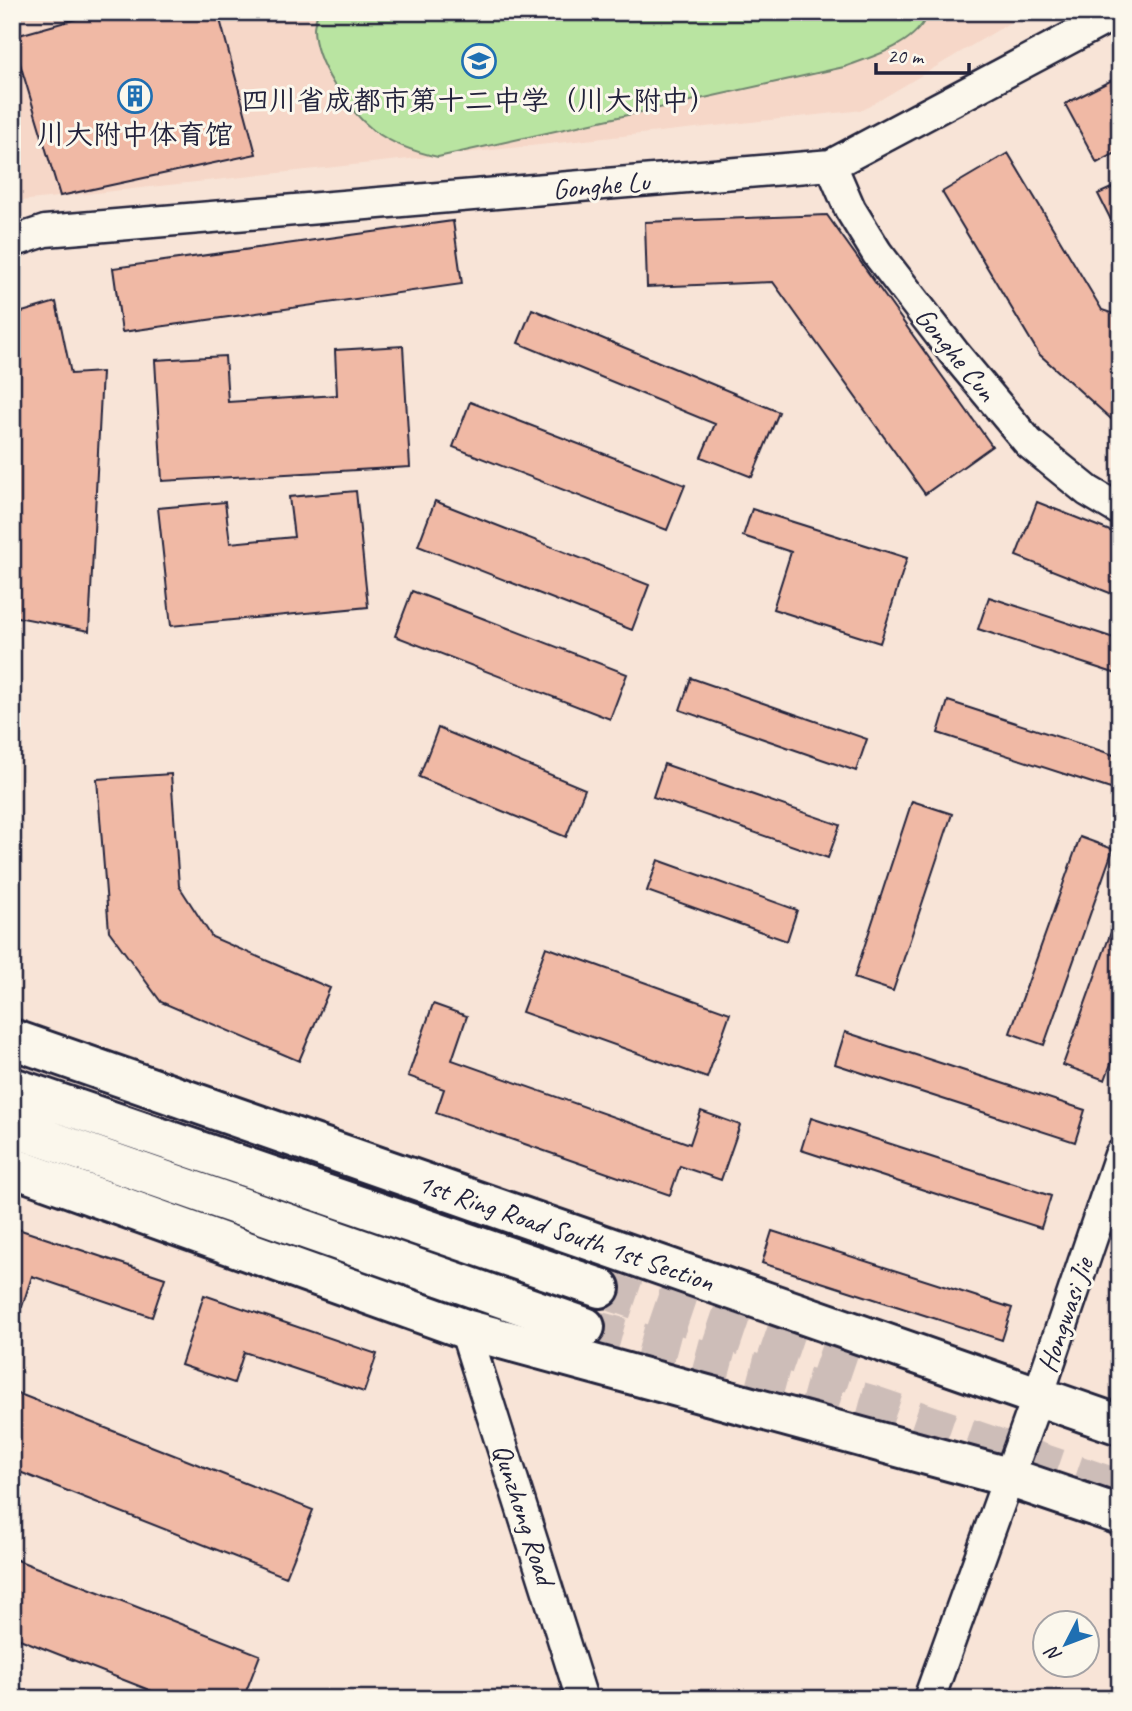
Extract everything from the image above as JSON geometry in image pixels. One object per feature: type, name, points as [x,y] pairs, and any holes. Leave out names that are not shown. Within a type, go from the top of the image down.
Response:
[{"type":"main road","name":"1st Ring Road South 1st Section","points":[[12,1039],[1120,1425]]},
{"type":"main road","points":[[12,1087],[600,1288]]},
{"type":"main road","points":[[12,1126],[585,1328]]},
{"type":"main road","points":[[12,1167],[465,1329],[1009,1477],[1120,1515]]},
{"type":"street","name":"Gonghe Lu","points":[[12,242],[45,231],[831,165],[1119,12]]},
{"type":"street","name":"Gonghe Cun","points":[[831,165],[850,209],[877,253],[954,353],[1029,443],[1088,491],[1120,510]]},
{"type":"street","name":"Hongwasi Jie","points":[[929,1699],[1038,1396],[1120,1155]]},
{"type":"street","name":"Qunzhong Road","points":[[465,1329],[582,1699]]},
{"type":"shaded area","name":"四川省成都市第十二中学（川大附中）","points":[[12,12],[1028,12],[863,110],[20,201],[12,176]]},
{"type":"green space","points":[[318,12],[929,12],[915,33],[905,41],[844,67],[438,157],[412,150],[373,130],[343,98],[326,70],[315,42],[314,28]]},
{"type":"building","name":"川大附中体育馆","points":[[101,12],[218,12],[256,154],[60,196],[12,37]]},
{"type":"building","points":[[1120,76],[1120,151],[1097,163],[1065,104]]},
{"type":"building","points":[[1008,153],[1102,310],[1120,316],[1120,427],[1039,354],[942,192]]},
{"type":"building","points":[[1120,184],[1120,238],[1098,194]]},
{"type":"building","points":[[827,215],[992,446],[925,494],[773,282],[647,287],[645,222]]},
{"type":"building","points":[[453,221],[462,284],[122,332],[113,268]]},
{"type":"building","points":[[56,302],[71,374],[102,372],[89,631],[12,616],[12,315]]},
{"type":"building","points":[[532,309],[779,412],[752,477],[701,457],[715,424],[518,343]]},
{"type":"building","points":[[403,346],[410,467],[162,481],[155,360],[225,356],[228,402],[337,395],[335,350]]},
{"type":"building","points":[[470,402],[685,485],[667,530],[453,447]]},
{"type":"building","points":[[356,491],[368,607],[171,626],[158,508],[225,502],[230,543],[294,537],[289,497]]},
{"type":"building","points":[[435,501],[649,585],[632,630],[418,546]]},
{"type":"building","points":[[1037,502],[1120,535],[1120,597],[1016,556]]},
{"type":"building","points":[[752,509],[907,558],[880,643],[773,609],[791,552],[743,536]]},
{"type":"building","points":[[412,591],[627,674],[610,719],[395,636]]},
{"type":"building","points":[[989,597],[1120,640],[1120,675],[978,629]]},
{"type":"building","points":[[691,678],[867,739],[856,771],[680,710]]},
{"type":"building","points":[[948,701],[1120,757],[1120,792],[938,733]]},
{"type":"building","points":[[438,728],[585,789],[566,837],[419,777]]},
{"type":"building","points":[[664,764],[840,825],[828,858],[653,797]]},
{"type":"building","points":[[171,774],[179,886],[212,937],[330,988],[299,1061],[161,1002],[109,931],[97,779]]},
{"type":"building","points":[[912,801],[952,814],[893,991],[854,978]]},
{"type":"building","points":[[1080,837],[1113,849],[1044,1045],[1010,1033]]},
{"type":"building","points":[[658,860],[797,910],[787,941],[647,891]]},
{"type":"building","points":[[1120,907],[1120,1039],[1105,1080],[1063,1065]]},
{"type":"building","points":[[546,947],[730,1013],[707,1078],[522,1012]]},
{"type":"building","points":[[433,1004],[467,1016],[452,1060],[690,1144],[701,1111],[740,1125],[721,1180],[680,1166],[670,1195],[436,1113],[444,1089],[408,1076]]},
{"type":"building","points":[[845,1032],[1085,1110],[1075,1142],[835,1064]]},
{"type":"building","points":[[811,1118],[1051,1196],[1041,1228],[801,1150]]},
{"type":"building","points":[[12,1227],[165,1278],[152,1317],[32,1276],[22,1307],[12,1304]]},
{"type":"building","points":[[772,1231],[1012,1308],[1002,1340],[762,1263]]},
{"type":"building","points":[[204,1295],[377,1354],[364,1392],[244,1352],[234,1383],[181,1365]]},
{"type":"building","points":[[12,1391],[313,1510],[286,1577],[12,1469]]},
{"type":"building","points":[[12,1558],[260,1655],[243,1699],[172,1699],[12,1636]]},
{"type":"tunnel","points":[[600,1288],[856,1375]]},
{"type":"tunnel","points":[[585,1327],[868,1403],[1120,1489]]},
{"type":"place","name":"四川省成都市第十二中学（川大附中）","points":[[479,61]]},
{"type":"place","name":"川大附中体育馆","points":[[135,96]]}]
